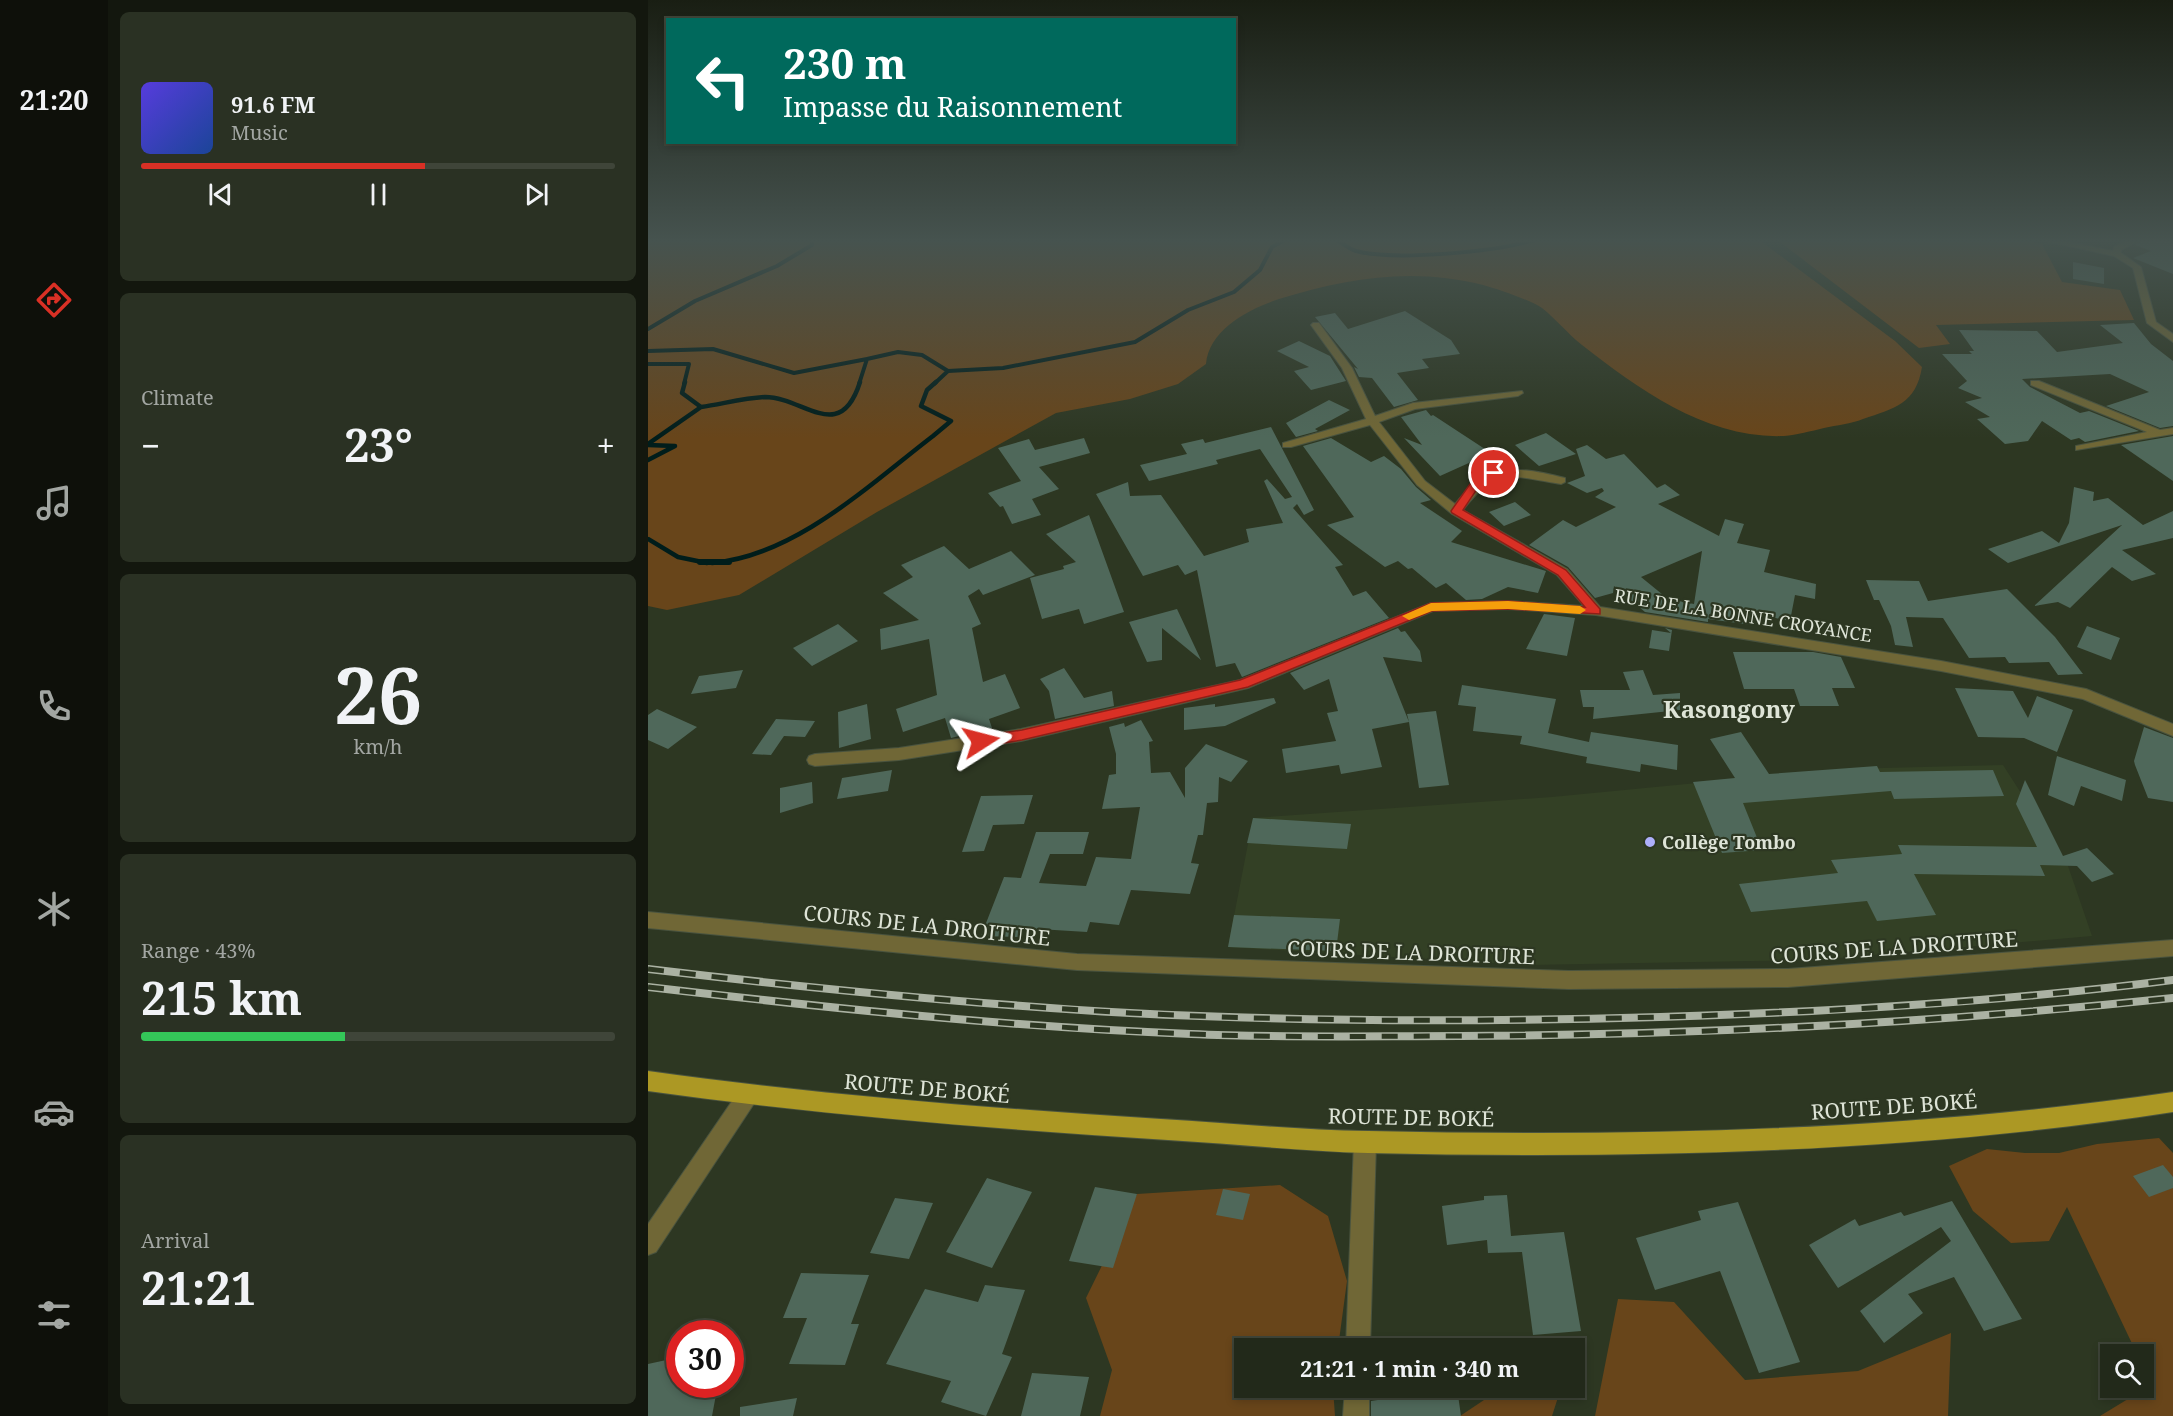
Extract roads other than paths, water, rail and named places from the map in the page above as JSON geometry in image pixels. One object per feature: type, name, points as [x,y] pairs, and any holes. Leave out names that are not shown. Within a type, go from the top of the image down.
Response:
[{"type":"main road","name":"ROUTE DE BOKÉ","points":[[648,1081],[748,1095],[984,1118],[1365,1142],[1610,1143],[1831,1136],[2087,1116],[2173,1102]]},
{"type":"street","points":[[2147,305],[2152,323],[2173,339]]},
{"type":"street","points":[[1316,325],[1347,368],[1372,421],[1421,483],[1456,511],[1562,572],[1596,612]]},
{"type":"street","points":[[2035,383],[2158,434]]},
{"type":"street","points":[[1287,445],[1372,421],[1413,406],[1518,393]]},
{"type":"street","points":[[2080,448],[2173,430]]},
{"type":"street","points":[[1456,511],[1473,486],[1494,473],[1561,480]]},
{"type":"street","name":"RUE DE LA BONNE CROYANCE","points":[[816,760],[899,754],[1022,735],[1243,684],[1431,607],[1508,605],[1596,612],[1883,656],[2086,694],[2173,730]]},
{"type":"street","name":"COURS DE LA DROITURE","points":[[648,920],[1077,962],[1569,980],[1788,978],[2173,948]]},
{"type":"street","points":[[648,1244],[748,1095]]},
{"type":"street","points":[[1358,1338],[1365,1142]]},
{"type":"street","points":[[1356,1416],[1357,1398]]},
{"type":"waterway","points":[[648,329],[688,305]]},
{"type":"waterway","points":[[948,371],[1003,368],[1135,342],[1188,310],[1201,305]]},
{"type":"waterway","points":[[648,351],[713,349],[794,373],[867,359]]},
{"type":"waterway","points":[[867,359],[898,352],[922,355],[948,371]]},
{"type":"waterway","points":[[859,384],[867,359]]},
{"type":"waterway","points":[[648,364],[689,364],[684,384]]},
{"type":"waterway","points":[[934,384],[948,371]]},
{"type":"waterway","points":[[685,382],[682,393],[701,407]]},
{"type":"waterway","points":[[701,407],[765,397],[831,414],[842,411],[852,401],[860,382]]},
{"type":"waterway","points":[[718,562],[743,558],[802,533],[857,496],[933,436],[951,421],[921,406],[927,390],[936,382]]},
{"type":"waterway","points":[[648,444],[701,407]]},
{"type":"waterway","points":[[648,445],[675,446],[648,460]]},
{"type":"waterway","points":[[648,539],[678,557],[702,562]]},
{"type":"waterway","points":[[702,562],[718,562]]},
{"type":"waterway","points":[[702,562],[707,563]]},
{"type":"waterway","points":[[712,563],[718,562]]},
{"type":"waterway","points":[[718,562],[729,562]]},
{"type":"railway","points":[[648,969],[768,983],[1009,1005],[1196,1016],[1395,1020],[1660,1017],[1853,1009],[1981,1000],[2173,980]]},
{"type":"railway","points":[[648,987],[987,1022],[1123,1031],[1292,1036],[1550,1035],[1728,1030],[1906,1021],[2173,998]]},
{"type":"place","name":"Collège Tombo","points":[[1650,842]]},
{"type":"district","name":"Kasongony","points":[[1729,708]]}]
